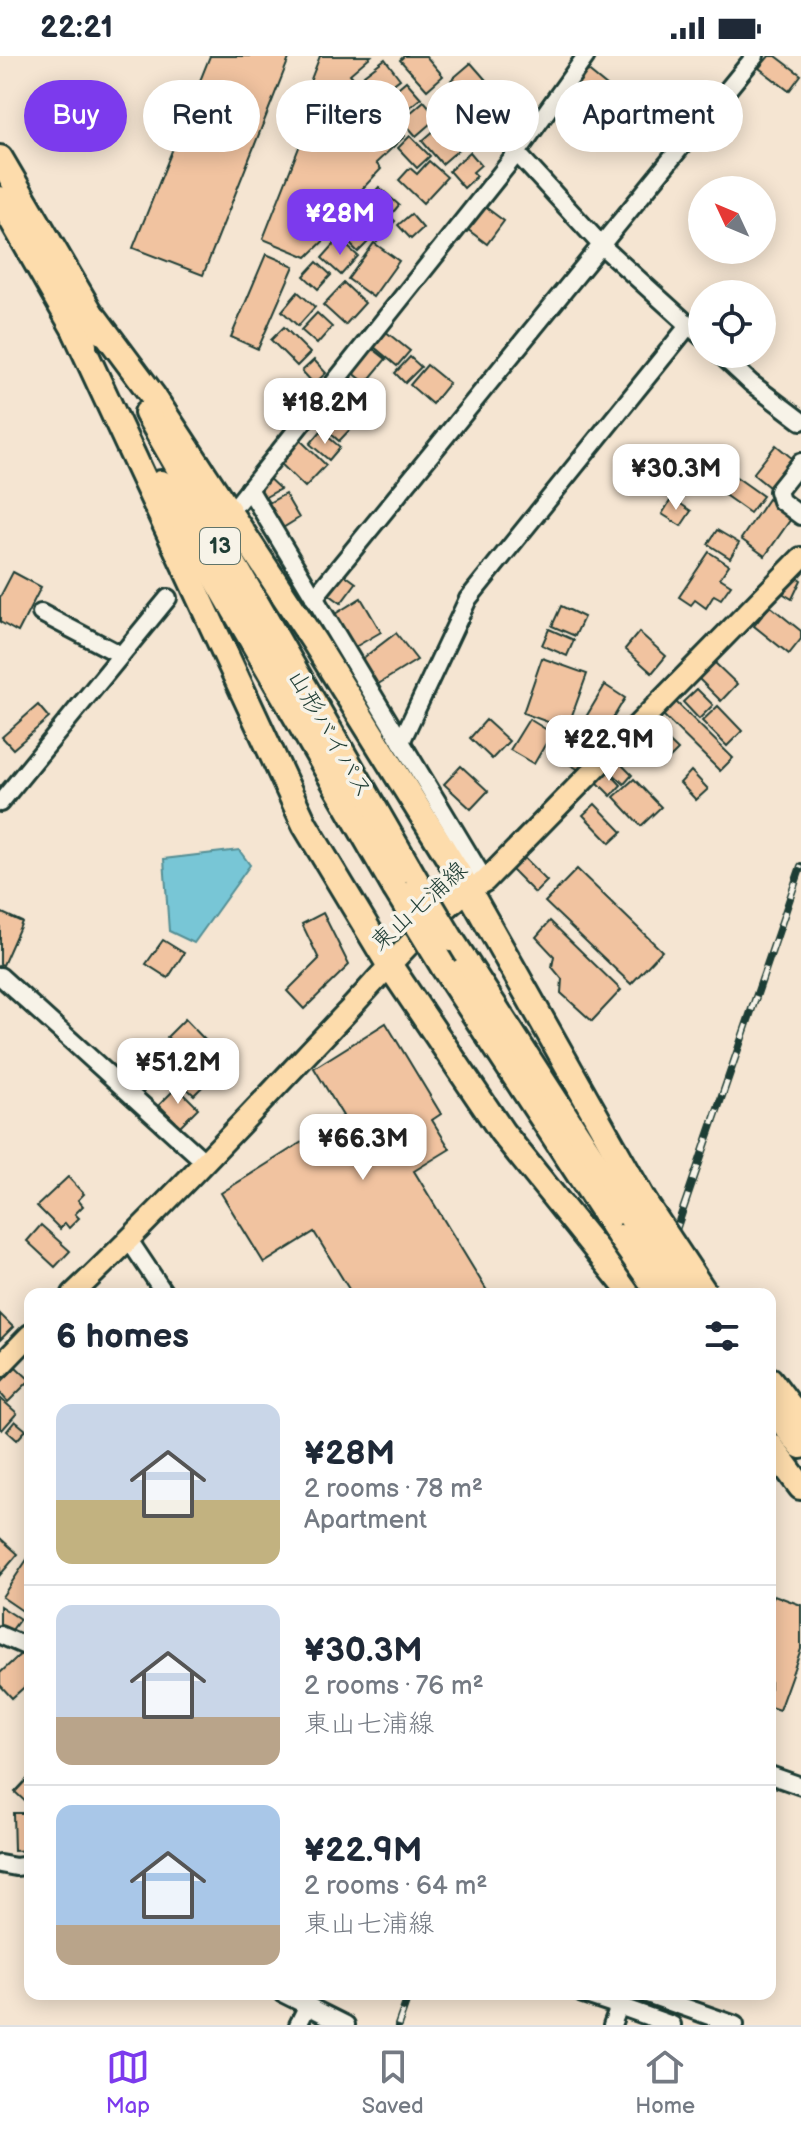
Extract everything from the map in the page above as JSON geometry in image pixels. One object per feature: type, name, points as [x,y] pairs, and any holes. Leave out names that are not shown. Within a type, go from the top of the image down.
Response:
[{"type":"highway","name":"山形バイパス","points":[[0,158],[11,204],[213,535],[406,886],[444,968],[632,1219],[694,1288]]},
{"type":"highway","points":[[86,326],[153,396],[477,885],[632,1219]]},
{"type":"highway","points":[[86,326],[281,780],[390,966],[502,1132],[627,1288]]},
{"type":"highway","name":"山形バイパス","points":[[406,886],[451,939],[632,1219],[658,1288]]},
{"type":"highway","points":[[776,1388],[801,1421]]},
{"type":"highway","points":[[776,1414],[801,1446]]},
{"type":"highway","points":[[776,1453],[801,1488]]},
{"type":"highway","points":[[776,1461],[801,1488]]},
{"type":"main road","name":"東山七浦線","points":[[79,1288],[205,1162],[390,966],[477,885],[801,558]]},
{"type":"main road","points":[[0,1366],[24,1341]]},
{"type":"street","points":[[477,885],[401,742],[314,598],[244,496],[517,153],[586,56]]},
{"type":"street","points":[[314,598],[603,247],[755,56]]},
{"type":"street","points":[[517,153],[603,247],[688,324]]},
{"type":"street","points":[[401,742],[468,599],[688,326]]},
{"type":"street","points":[[735,368],[801,421]]},
{"type":"street","points":[[801,462],[778,491],[781,501],[801,516]]},
{"type":"street","points":[[0,803],[168,598]]},
{"type":"street","points":[[41,613],[121,655]]},
{"type":"street","points":[[0,976],[205,1162]]},
{"type":"street","points":[[129,1240],[161,1288]]},
{"type":"street","points":[[0,1635],[24,1645]]},
{"type":"street","points":[[776,1777],[801,1786]]},
{"type":"street","points":[[0,1864],[24,1866]]},
{"type":"street","points":[[297,2000],[346,2025]]},
{"type":"street","points":[[601,2000],[672,2025]]},
{"type":"street","points":[[664,2000],[727,2022]]},
{"type":"street","points":[[298,2025],[308,2005]]},
{"type":"street","points":[[612,2025],[619,2006]]},
{"type":"water","points":[[239,850],[250,865],[194,943],[169,931],[164,859]]},
{"type":"building","points":[[210,56],[290,56],[280,80],[276,80],[276,91],[260,132],[260,80],[200,80]]},
{"type":"building","points":[[320,56],[371,56],[350,74],[355,80],[311,80]]},
{"type":"building","points":[[404,56],[426,56],[443,76],[438,80],[426,80],[426,89],[400,60]]},
{"type":"building","points":[[769,56],[776,56],[801,75],[789,91],[759,68]]},
{"type":"building","points":[[385,59],[400,79],[368,80],[364,75]]},
{"type":"building","points":[[471,63],[486,80],[451,80]]},
{"type":"building","points":[[586,69],[599,80],[578,80]]},
{"type":"building","points":[[410,86],[421,98],[410,107]]},
{"type":"building","points":[[424,101],[426,103],[426,127],[416,136],[410,129],[410,113]]},
{"type":"building","points":[[410,136],[430,156],[417,168],[402,152],[410,152]]},
{"type":"building","points":[[172,152],[252,152],[203,275],[133,248]]},
{"type":"building","points":[[297,152],[388,152],[376,163],[381,169],[335,218],[341,224],[307,257],[263,239]]},
{"type":"building","points":[[432,152],[456,152],[442,164]]},
{"type":"building","points":[[470,152],[481,165],[473,172],[477,176],[464,188],[449,171]]},
{"type":"building","points":[[429,161],[447,177],[423,203],[399,180],[410,168],[417,174]]},
{"type":"building","points":[[379,187],[399,205],[390,216],[395,221],[377,242],[351,219]]},
{"type":"building","points":[[484,206],[504,221],[487,244],[467,229]]},
{"type":"building","points":[[411,214],[423,228],[411,239],[398,225]]},
{"type":"building","points":[[347,222],[368,242],[358,252],[338,232]]},
{"type":"building","points":[[339,239],[358,256],[341,275],[322,258]]},
{"type":"building","points":[[374,243],[399,261],[373,297],[348,279]]},
{"type":"building","points":[[266,254],[294,266],[258,349],[231,337]]},
{"type":"building","points":[[317,262],[331,275],[318,289],[304,276]]},
{"type":"building","points":[[344,283],[365,303],[345,325],[323,305]]},
{"type":"building","points":[[298,292],[315,307],[298,326],[282,311]]},
{"type":"building","points":[[317,313],[332,327],[317,344],[301,330]]},
{"type":"building","points":[[284,327],[310,353],[297,366],[271,340]]},
{"type":"building","points":[[385,331],[410,351],[397,366],[373,346]]},
{"type":"building","points":[[368,345],[386,359],[366,383],[348,369]]},
{"type":"building","points":[[410,357],[421,367],[405,383],[395,373]]},
{"type":"building","points":[[314,360],[326,373],[314,384],[302,371]]},
{"type":"building","points":[[427,365],[449,383],[432,404],[410,385]]},
{"type":"building","points":[[346,374],[377,400],[360,419],[330,394]]},
{"type":"building","points":[[329,398],[356,423],[339,441],[312,417]]},
{"type":"building","points":[[321,431],[340,447],[329,460],[310,444]]},
{"type":"building","points":[[297,437],[326,465],[305,487],[276,459]]},
{"type":"building","points":[[776,445],[793,459],[769,487],[753,474]]},
{"type":"building","points":[[732,474],[763,496],[750,513],[719,491]]},
{"type":"building","points":[[265,475],[280,489],[262,499],[255,486]]},
{"type":"building","points":[[285,494],[299,518],[281,529],[267,504]]},
{"type":"building","points":[[672,498],[691,511],[681,526],[662,514]]},
{"type":"building","points":[[768,499],[793,516],[765,556],[741,539]]},
{"type":"building","points":[[717,530],[739,543],[730,558],[708,544]]},
{"type":"building","points":[[709,552],[729,565],[720,578],[731,585],[721,599],[714,595],[706,608],[695,600],[691,605],[679,597]]},
{"type":"building","points":[[13,572],[41,587],[18,632],[0,622],[0,597]]},
{"type":"building","points":[[341,572],[356,583],[341,603],[326,592]]},
{"type":"building","points":[[791,573],[801,580],[792,599],[779,591]]},
{"type":"building","points":[[361,598],[381,632],[355,647],[335,614]]},
{"type":"building","points":[[561,606],[584,617],[575,636],[552,626]]},
{"type":"building","points":[[770,606],[801,631],[801,639],[789,654],[754,626]]},
{"type":"building","points":[[549,629],[574,640],[567,656],[542,645]]},
{"type":"building","points":[[639,632],[666,656],[652,673],[625,649]]},
{"type":"building","points":[[396,633],[417,660],[375,686],[358,662]]},
{"type":"building","points":[[542,658],[587,674],[567,729],[523,713]]},
{"type":"building","points":[[713,661],[737,684],[721,701],[697,677]]},
{"type":"building","points":[[605,685],[625,698],[606,730],[586,717]]},
{"type":"building","points":[[697,689],[713,705],[699,719],[683,702]]},
{"type":"building","points":[[674,700],[733,758],[720,771],[661,713]]},
{"type":"building","points":[[38,705],[49,718],[13,749],[2,737]]},
{"type":"building","points":[[718,706],[742,731],[727,746],[702,721]]},
{"type":"building","points":[[529,719],[552,733],[534,764],[510,750]]},
{"type":"building","points":[[486,720],[509,741],[492,759],[470,738]]},
{"type":"building","points":[[589,726],[604,734],[583,772],[567,763]]},
{"type":"building","points":[[655,728],[678,750],[662,766],[639,744]]},
{"type":"building","points":[[618,761],[632,775],[624,784],[609,770]]},
{"type":"building","points":[[461,766],[488,791],[471,809],[444,784]]},
{"type":"building","points":[[607,770],[621,785],[611,796],[596,781]]},
{"type":"building","points":[[691,771],[708,789],[696,800],[680,783]]},
{"type":"building","points":[[634,779],[661,807],[641,826],[614,797]]},
{"type":"building","points":[[595,804],[622,832],[610,843],[583,815]]},
{"type":"building","points":[[524,858],[547,881],[535,893],[512,870]]},
{"type":"building","points":[[577,869],[662,951],[631,984],[545,902]]},
{"type":"building","points":[[0,912],[22,922],[3,965],[0,964]]},
{"type":"building","points":[[323,913],[349,965],[304,1009],[287,991],[319,959],[302,924]]},
{"type":"building","points":[[550,921],[621,990],[592,1021],[561,993],[562,979],[552,967],[554,956],[536,937]]},
{"type":"building","points":[[163,940],[184,953],[168,978],[146,964]]},
{"type":"building","points":[[185,1019],[207,1042],[190,1059],[167,1037]]},
{"type":"building","points":[[386,1023],[441,1114],[432,1120],[450,1149],[414,1171],[485,1288],[348,1288],[314,1232],[264,1263],[221,1193],[343,1116],[314,1068]]},
{"type":"building","points":[[184,1059],[208,1081],[194,1095],[170,1073]]},
{"type":"building","points":[[177,1087],[198,1108],[180,1126],[159,1105]]},
{"type":"building","points":[[68,1177],[84,1194],[78,1200],[83,1206],[75,1214],[79,1218],[69,1228],[65,1223],[60,1229],[37,1206]]},
{"type":"building","points":[[41,1225],[70,1251],[55,1267],[27,1241]]},
{"type":"building","points":[[0,1314],[13,1327],[0,1340]]},
{"type":"building","points":[[16,1367],[24,1374],[24,1386],[8,1402],[0,1393],[0,1383]]},
{"type":"building","points":[[0,1398],[17,1413],[2,1430],[0,1428]]},
{"type":"building","points":[[15,1421],[24,1428],[17,1440],[7,1431]]},
{"type":"building","points":[[0,1538],[18,1554],[0,1575]]},
{"type":"building","points":[[24,1564],[24,1612],[2,1597]]},
{"type":"building","points":[[776,1596],[801,1605],[801,1649],[779,1710],[776,1709]]},
{"type":"building","points":[[0,1606],[20,1619],[9,1634],[0,1628]]},
{"type":"building","points":[[24,1651],[24,1687],[12,1698],[0,1685],[0,1673]]},
{"type":"building","points":[[24,1782],[24,1800],[15,1792]]},
{"type":"building","points":[[13,1813],[24,1813],[24,1850],[14,1851]]},
{"type":"railway","points":[[656,1288],[801,866]]},
{"type":"railway","points":[[398,2025],[407,2000]]}]
